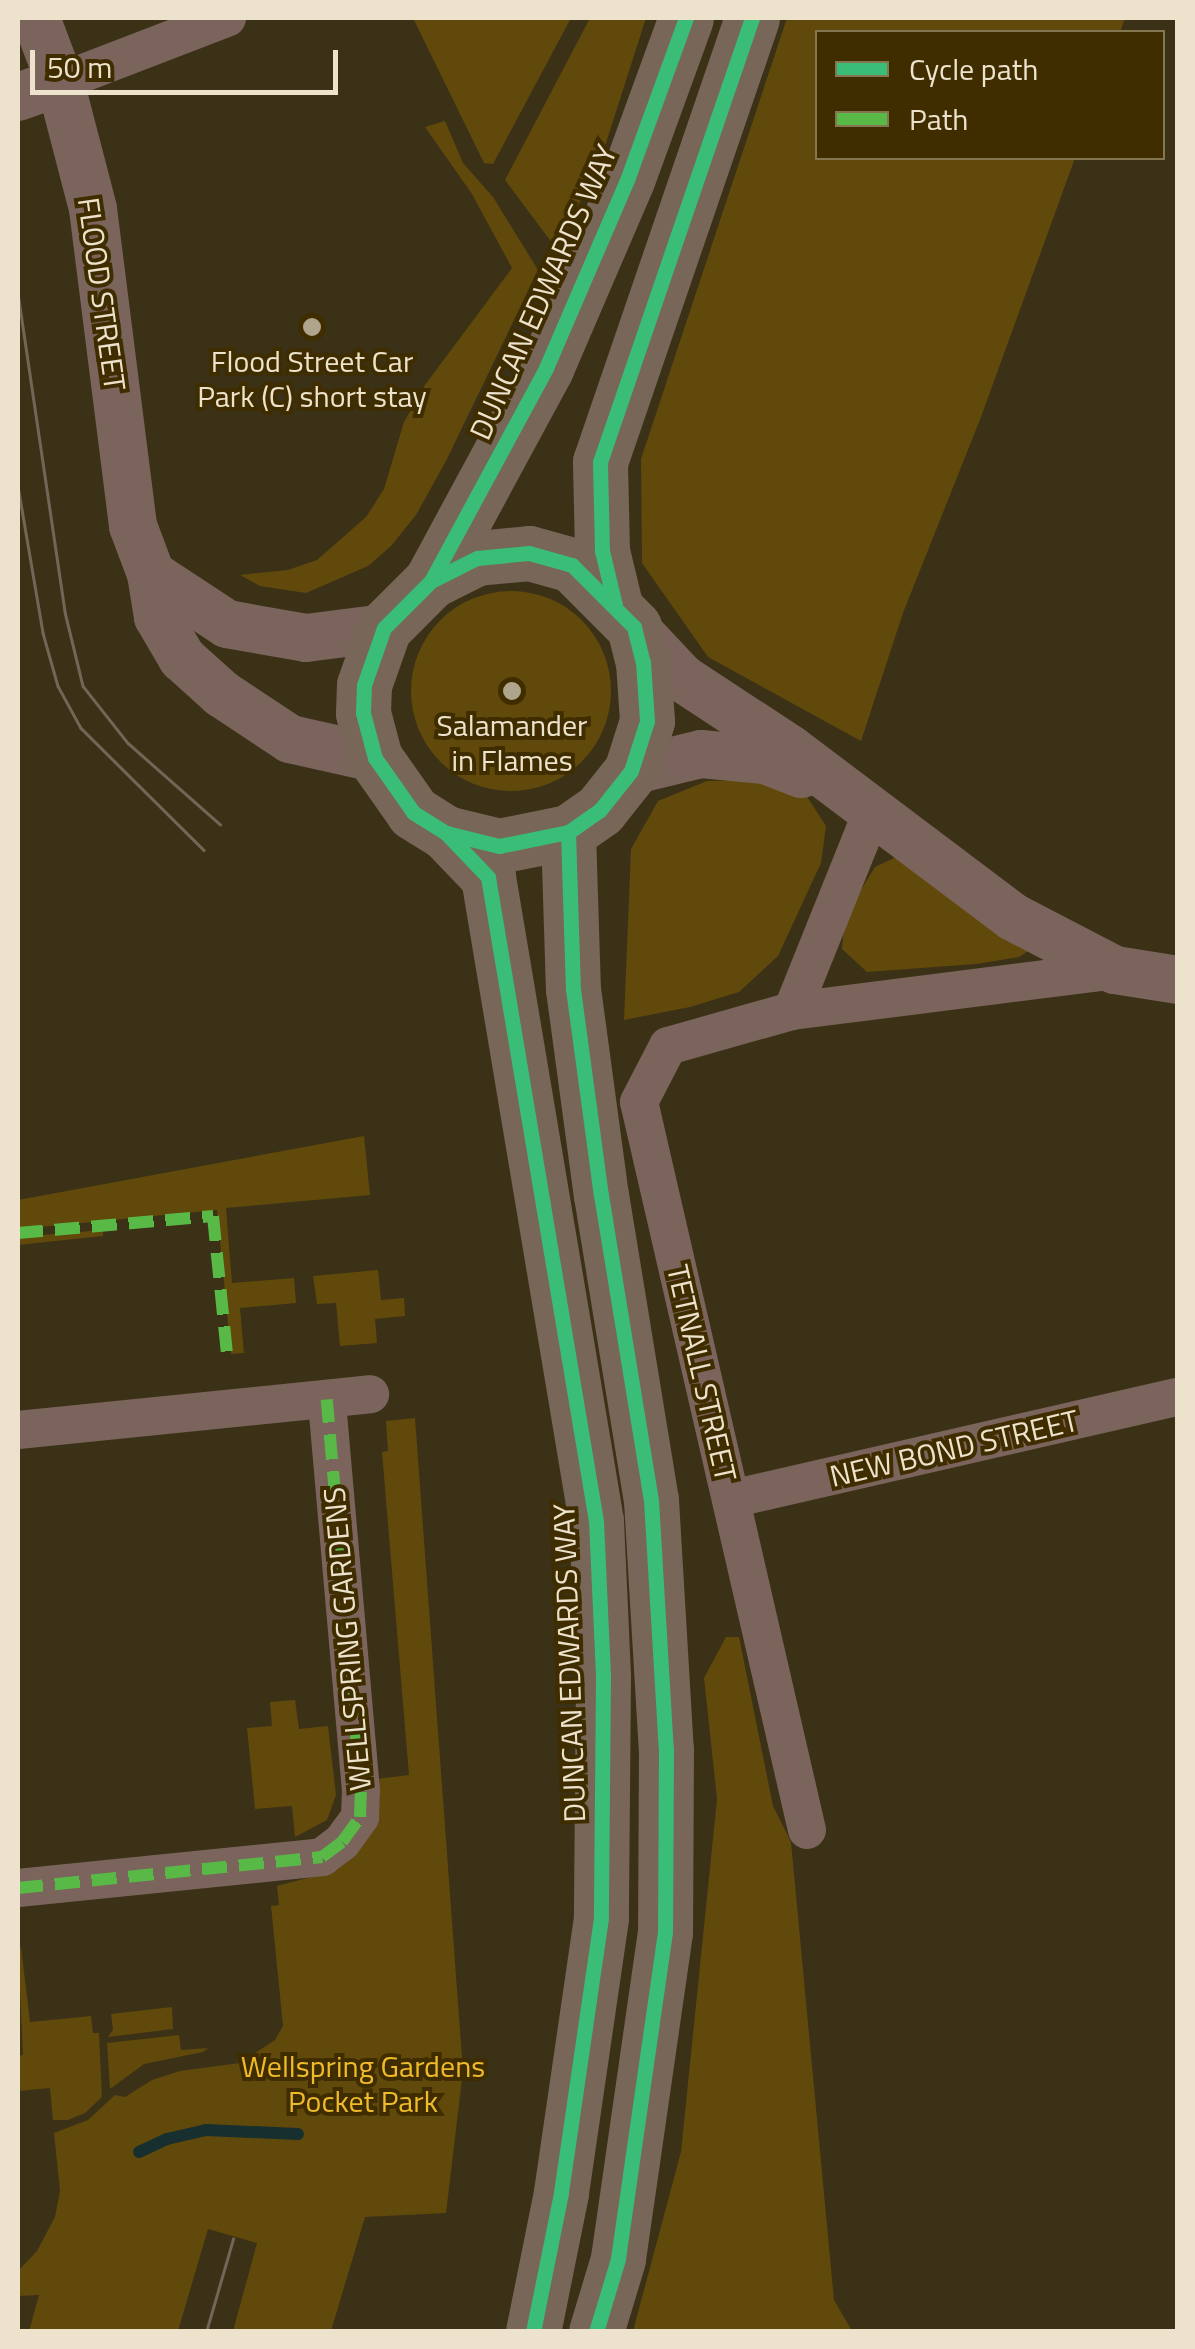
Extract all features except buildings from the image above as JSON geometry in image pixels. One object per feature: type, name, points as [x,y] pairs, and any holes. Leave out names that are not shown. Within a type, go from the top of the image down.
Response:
[{"type":"highway","name":"DUNCAN EDWARDS WAY","points":[[431,581],[546,368],[628,180],[686,18]]},
{"type":"highway","points":[[624,616],[572,565],[529,553],[477,558],[431,581],[384,628],[364,685],[362,713],[374,758],[413,812],[446,833],[499,846],[568,832],[600,810],[631,772],[647,721],[643,662],[602,551],[600,462],[611,420],[752,18]]},
{"type":"highway","points":[[568,832],[573,989],[600,1194],[651,1500],[666,1749],[665,1932],[618,2260],[596,2332]]},
{"type":"highway","name":"DUNCAN EDWARDS WAY","points":[[446,833],[488,878],[596,1521],[603,1676],[601,1918],[561,2193],[533,2332]]},
{"type":"street","name":"FLOOD STREET","points":[[36,18],[39,89],[92,209],[133,526],[151,574],[158,617],[182,658],[222,694],[290,739],[374,758]]},
{"type":"street","points":[[39,89],[227,18]]},
{"type":"street","points":[[151,574],[227,624],[306,638],[384,628]]},
{"type":"street","points":[[624,616],[682,678],[790,749],[1014,918],[1115,970],[1178,980]]},
{"type":"street","points":[[631,772],[700,754],[765,760],[857,800]]},
{"type":"street","points":[[792,1011],[857,800]]},
{"type":"street","name":"TETNALL STREET","points":[[808,1830],[640,1102],[668,1046],[792,1011],[1115,970]]},
{"type":"street","points":[[18,1430],[370,1394]]},
{"type":"street","name":"NEW BOND STREET","points":[[731,1499],[1178,1397]]},
{"type":"street","name":"WELLSPRING GARDENS","points":[[18,1888],[322,1856],[342,1842],[360,1818],[361,1791],[326,1399]]},
{"type":"green space","points":[[413,18],[571,18],[493,164],[484,163]]},
{"type":"green space","points":[[590,18],[646,18],[605,146],[558,251],[505,180]]},
{"type":"green space","points":[[787,18],[1125,18],[1121,30],[815,30],[815,160],[1074,160],[981,417],[903,613],[861,741],[708,657],[642,563],[641,459]]},
{"type":"green space","points":[[445,121],[463,163],[493,197],[538,270],[447,459],[416,515],[391,546],[368,566],[306,593],[260,586],[240,575],[288,570],[317,560],[366,517],[384,489],[404,422],[425,385],[512,268],[472,194],[425,127]]},
{"type":"green space","points":[[491,592],[531,592],[567,607],[595,635],[610,671],[610,711],[595,747],[567,775],[531,790],[491,790],[455,775],[427,747],[412,711],[412,671],[427,635],[455,607]]},
{"type":"green space","points":[[748,780],[806,795],[826,826],[821,863],[778,956],[739,992],[624,1020],[631,849],[658,801],[707,781]]},
{"type":"green space","points":[[896,857],[1031,949],[1019,957],[976,964],[867,972],[842,949],[845,916],[875,867]]},
{"type":"green space","points":[[364,1136],[370,1195],[226,1208],[232,1283],[294,1278],[296,1303],[240,1308],[244,1353],[231,1354],[217,1210],[18,1229],[18,1200]]},
{"type":"green space","points":[[103,1230],[103,1236],[18,1245],[18,1237]]},
{"type":"green space","points":[[378,1270],[381,1300],[404,1298],[405,1316],[375,1319],[377,1343],[340,1346],[336,1303],[317,1304],[313,1276]]},
{"type":"green space","name":"Wellspring Gardens Pocket Park","points":[[415,1418],[463,2071],[446,2213],[365,2217],[331,2331],[233,2331],[257,2243],[208,2229],[178,2331],[29,2331],[39,2295],[18,2296],[18,2271],[37,2251],[55,2217],[60,2191],[54,2133],[88,2120],[115,2095],[125,2097],[152,2080],[180,2071],[240,2063],[275,2040],[283,2026],[271,1906],[279,1905],[277,1886],[334,1871],[377,1779],[409,1775],[382,1452],[388,1451],[386,1421]]},
{"type":"green space","points":[[726,1637],[739,1637],[773,1806],[791,1842],[834,2300],[852,2331],[633,2331],[681,2152],[717,1799],[704,1678]]},
{"type":"green space","points":[[295,1700],[299,1729],[328,1726],[336,1795],[327,1820],[295,1837],[292,1806],[255,1809],[247,1728],[272,1726],[270,1702]]},
{"type":"green space","points":[[21,1947],[30,2022],[91,2016],[93,2033],[99,2033],[102,2097],[85,2113],[68,2120],[53,2120],[50,2088],[19,2091],[18,2056],[23,2055],[18,1948]]},
{"type":"green space","points":[[172,2007],[173,2029],[108,2037],[113,2030],[111,2014]]},
{"type":"green space","points":[[179,2035],[181,2050],[208,2048],[144,2064],[110,2089],[107,2043]]},
{"type":"waterway","points":[[139,2152],[167,2139],[206,2130],[298,2134]]},
{"type":"tram line","points":[[18,293],[65,612],[83,686],[128,743],[220,824]]},
{"type":"tram line","points":[[18,486],[43,633],[58,686],[81,728],[204,850]]},
{"type":"tram line","points":[[206,2332],[233,2239]]},
{"type":"marked path","points":[[18,1233],[213,1216],[227,1355]]},
{"type":"marked path","points":[[18,1888],[322,1857],[342,1842],[360,1817],[361,1791],[327,1399]]},
{"type":"cycle path","points":[[431,581],[546,368],[627,180],[686,18]]},
{"type":"cycle path","points":[[615,605],[602,551],[600,462],[752,18]]},
{"type":"cycle path","points":[[529,553],[572,565],[634,627],[643,662],[647,721],[631,771],[600,810],[568,832],[499,846],[446,833],[413,812],[375,758],[363,713],[364,685],[384,628],[431,581],[477,558],[529,553]]},
{"type":"cycle path","points":[[568,832],[573,989],[601,1195],[651,1500],[666,1749],[665,1932],[618,2259],[596,2332]]},
{"type":"cycle path","points":[[446,833],[488,877],[596,1521],[603,1676],[601,1918],[561,2193],[533,2332]]},
{"type":"place","name":"Flood Street Car Park (C) short stay","points":[[312,327]]},
{"type":"place","name":"Salamander in Flames","points":[[512,691]]}]
